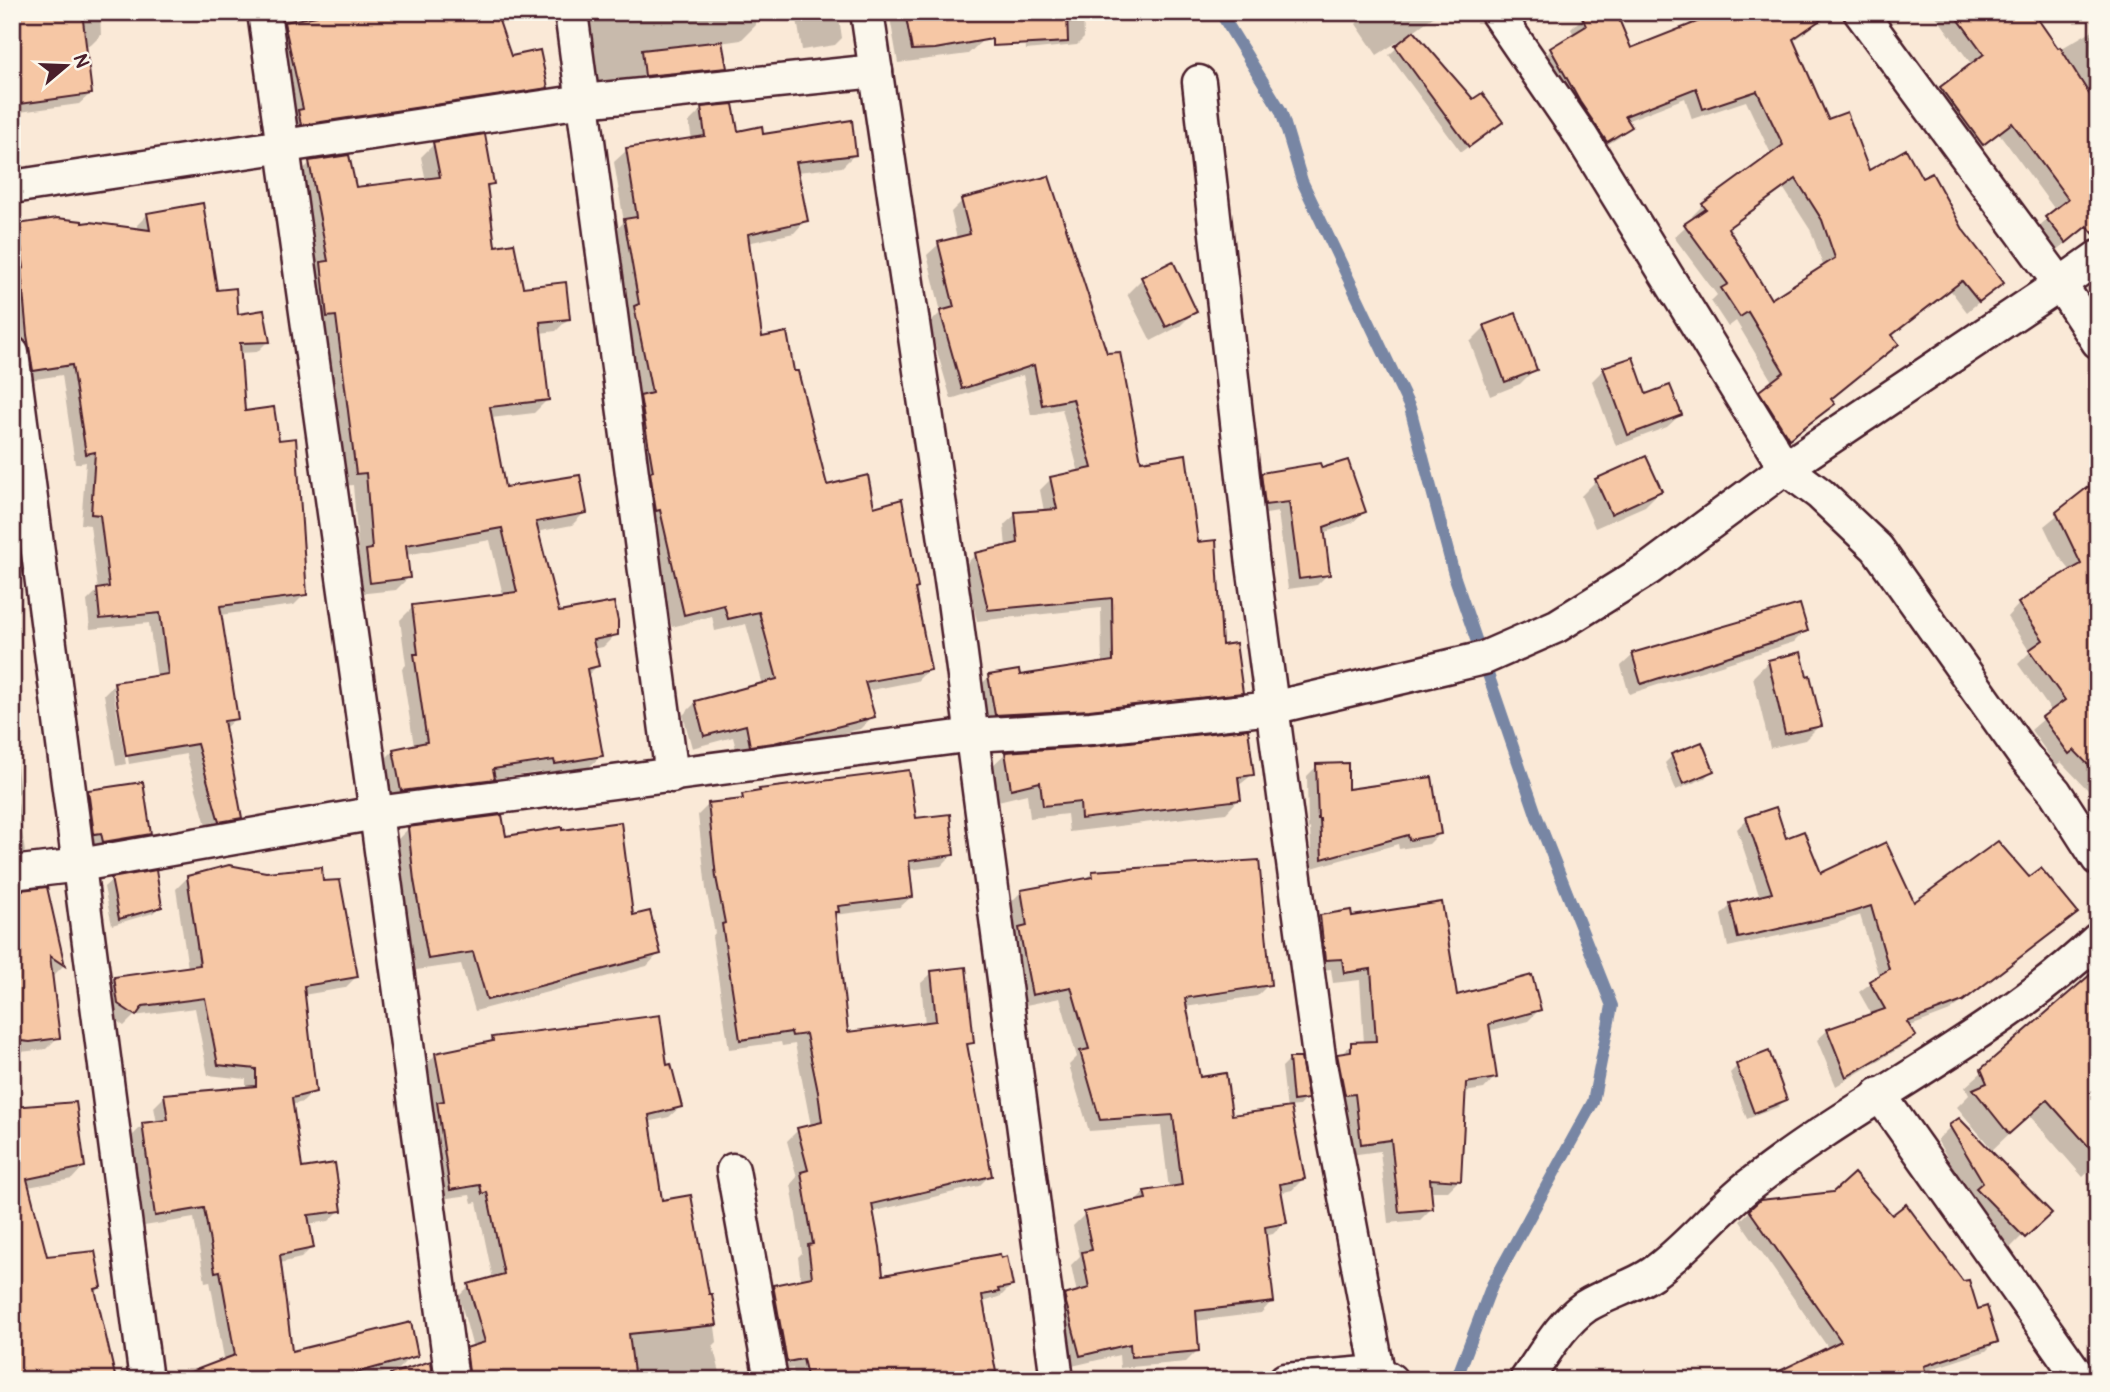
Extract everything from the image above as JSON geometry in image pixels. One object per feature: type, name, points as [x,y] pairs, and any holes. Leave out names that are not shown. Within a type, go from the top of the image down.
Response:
[{"type":"street","points":[[264,12],[452,1380]]},
{"type":"street","points":[[571,12],[672,776]]},
{"type":"street","points":[[867,12],[973,735],[1057,1380]]},
{"type":"street","points":[[1496,12],[1581,136],[1785,468],[1820,495],[1877,548],[2025,757],[2056,792],[2098,859]]},
{"type":"street","points":[[1860,12],[2060,284],[2098,342]]},
{"type":"street","points":[[12,187],[583,102],[876,71]]},
{"type":"street","points":[[1199,82],[1251,544],[1320,1064],[1382,1377],[1285,1380]]},
{"type":"street","points":[[12,873],[80,865],[376,813],[973,735],[1091,728],[1272,708],[1484,658],[1557,626],[1650,568],[1785,468],[2098,257]]},
{"type":"street","points":[[12,353],[146,1380]]},
{"type":"street","points":[[1526,1380],[1565,1325],[1585,1307],[1652,1274],[1750,1184],[1879,1094],[1978,1033],[2072,964],[2098,939]]},
{"type":"street","points":[[1879,1094],[2081,1380]]},
{"type":"street","points":[[733,1170],[771,1380]]},
{"type":"building","points":[[15,12],[82,12],[92,94],[12,105],[12,49],[16,49]]},
{"type":"building","points":[[317,12],[496,12],[511,56],[540,50],[548,88],[301,125],[298,110],[303,109],[284,22],[317,16]]},
{"type":"building","points":[[905,12],[1067,12],[1068,42],[992,46],[992,39],[935,49],[912,50]]},
{"type":"building","points":[[1580,12],[1616,12],[1631,48],[1722,12],[1832,12],[1793,39],[1828,119],[1847,112],[1869,170],[1906,149],[1922,178],[1932,173],[1964,231],[2004,283],[1979,302],[1962,281],[1892,335],[1899,344],[1831,399],[1835,404],[1789,439],[1759,391],[1784,372],[1748,312],[1740,317],[1721,288],[1728,284],[1684,224],[1706,209],[1702,204],[1783,145],[1757,91],[1703,109],[1696,88],[1625,116],[1632,127],[1607,142],[1580,102],[1550,48],[1586,26]],"holes":[[[1796,179],[1822,220],[1835,258],[1771,299],[1728,228]]]},
{"type":"building","points":[[1953,12],[2033,12],[2058,48],[2060,47],[2098,108],[2098,239],[2087,226],[2066,243],[2045,217],[2068,199],[2012,123],[1983,145],[1940,87],[1984,54]]},
{"type":"building","points":[[1414,31],[1473,99],[1482,93],[1503,122],[1469,147],[1395,46]]},
{"type":"building","points":[[722,41],[727,68],[645,76],[642,50]]},
{"type":"building","points":[[733,104],[738,131],[762,126],[763,134],[852,120],[856,155],[796,162],[808,221],[748,234],[762,337],[787,332],[794,371],[798,371],[827,485],[868,475],[874,507],[902,499],[918,588],[915,589],[931,670],[865,682],[875,717],[774,743],[750,746],[746,725],[704,736],[695,701],[777,679],[759,612],[728,619],[724,605],[684,615],[660,510],[656,511],[650,472],[653,471],[640,396],[652,393],[634,306],[639,304],[624,219],[637,217],[626,148],[705,136],[701,107]]},
{"type":"building","points":[[485,134],[494,184],[487,185],[495,246],[514,243],[523,287],[566,282],[570,319],[540,322],[549,400],[490,407],[505,487],[580,475],[587,513],[536,522],[559,612],[614,602],[618,635],[593,640],[599,666],[587,669],[603,756],[555,764],[554,760],[493,769],[495,779],[401,791],[393,749],[427,742],[414,654],[418,654],[412,605],[517,592],[502,528],[406,545],[410,578],[370,583],[366,550],[372,549],[366,473],[356,474],[336,316],[327,317],[321,262],[328,261],[309,161],[349,155],[356,187],[440,177],[433,142]]},
{"type":"building","points":[[1049,176],[1107,353],[1120,352],[1141,461],[1186,454],[1198,542],[1216,540],[1222,645],[1236,643],[1243,693],[1089,710],[995,715],[988,675],[1019,670],[1020,675],[1113,661],[1112,598],[988,610],[975,553],[1018,543],[1015,512],[1057,509],[1050,477],[1092,468],[1073,399],[1042,405],[1034,365],[962,389],[940,311],[954,307],[938,242],[970,234],[961,199]]},
{"type":"building","points":[[203,203],[217,290],[236,288],[238,314],[264,310],[270,342],[240,343],[245,411],[274,407],[279,440],[296,438],[307,595],[220,606],[238,719],[224,721],[242,818],[219,822],[197,744],[126,756],[114,682],[168,674],[160,613],[100,619],[97,589],[109,587],[100,515],[91,514],[95,452],[86,454],[72,365],[33,371],[27,335],[21,269],[24,268],[18,224],[57,218],[150,230],[147,213]]},
{"type":"building","points":[[1173,261],[1197,312],[1166,327],[1141,277]]},
{"type":"building","points":[[1516,313],[1537,370],[1505,382],[1484,325]]},
{"type":"building","points":[[1633,357],[1646,394],[1670,385],[1682,415],[1628,435],[1603,367]]},
{"type":"building","points":[[1646,456],[1662,491],[1611,514],[1595,479]]},
{"type":"building","points":[[1348,460],[1366,512],[1324,527],[1330,575],[1299,579],[1289,502],[1265,505],[1261,473],[1320,463],[1322,468]]},
{"type":"building","points":[[2098,479],[2098,775],[2074,750],[2069,754],[2042,717],[2065,700],[2029,650],[2043,640],[2018,603],[2081,564],[2056,512]]},
{"type":"building","points":[[1800,604],[1808,631],[1641,684],[1632,653]]},
{"type":"building","points":[[1801,652],[1807,676],[1810,675],[1822,726],[1785,734],[1768,660]]},
{"type":"building","points":[[1248,729],[1254,775],[1238,777],[1241,800],[1081,819],[1080,802],[1043,806],[1040,782],[1011,789],[1005,752],[1093,746]]},
{"type":"building","points":[[1702,742],[1714,771],[1683,784],[1671,754]]},
{"type":"building","points":[[1348,763],[1348,789],[1432,777],[1441,834],[1409,840],[1408,835],[1322,859],[1316,764]]},
{"type":"building","points":[[909,770],[916,818],[950,814],[954,855],[909,861],[913,897],[838,906],[839,912],[835,912],[848,1032],[936,1021],[931,971],[966,967],[974,1043],[967,1044],[992,1176],[872,1204],[883,1275],[1000,1254],[1001,1258],[1007,1256],[1013,1286],[982,1295],[996,1372],[950,1380],[808,1380],[803,1359],[787,1362],[773,1285],[812,1277],[808,1245],[813,1244],[801,1172],[808,1170],[797,1128],[822,1122],[818,1092],[806,1034],[792,1036],[791,1032],[740,1040],[722,924],[725,923],[716,877],[708,803],[743,799],[742,794],[760,791],[759,789]]},
{"type":"building","points":[[143,782],[151,834],[103,842],[101,833],[94,834],[88,790]]},
{"type":"building","points":[[1776,807],[1786,838],[1804,831],[1821,873],[1886,842],[1914,902],[1998,841],[2029,877],[2041,868],[2078,913],[1963,1001],[1907,1022],[1916,1036],[1846,1077],[1827,1029],[1885,1009],[1869,981],[1889,969],[1871,906],[1738,938],[1730,903],[1772,893],[1746,817]]},
{"type":"building","points":[[502,815],[506,836],[562,827],[562,830],[621,822],[633,915],[650,911],[661,954],[487,1000],[473,952],[428,959],[408,827]]},
{"type":"building","points":[[1259,860],[1271,985],[1185,998],[1200,1077],[1226,1073],[1232,1115],[1291,1107],[1305,1179],[1280,1184],[1287,1223],[1265,1227],[1274,1302],[1196,1311],[1199,1351],[1131,1357],[1130,1344],[1080,1356],[1064,1295],[1089,1288],[1082,1252],[1092,1250],[1084,1212],[1146,1199],[1144,1191],[1182,1185],[1173,1115],[1100,1120],[1080,1051],[1089,1049],[1071,987],[1032,995],[1019,928],[1027,926],[1021,890],[1093,877],[1092,871]]},
{"type":"building","points":[[229,865],[266,872],[322,867],[323,881],[340,880],[358,977],[304,986],[316,1092],[292,1098],[302,1168],[335,1163],[342,1211],[308,1215],[314,1248],[280,1255],[292,1351],[411,1322],[418,1356],[330,1380],[178,1380],[177,1377],[235,1355],[220,1271],[215,1272],[204,1208],[155,1216],[142,1123],[168,1120],[164,1094],[256,1086],[256,1069],[218,1065],[205,998],[143,1006],[136,1016],[118,1004],[114,977],[200,965],[187,876]]},
{"type":"building","points":[[156,870],[162,907],[119,919],[111,878]]},
{"type":"building","points":[[47,887],[65,966],[50,956],[60,1038],[30,1042],[12,1040],[12,891]]},
{"type":"building","points":[[1442,902],[1457,995],[1532,975],[1541,1010],[1489,1024],[1497,1078],[1466,1083],[1461,1181],[1430,1179],[1433,1209],[1399,1212],[1391,1140],[1361,1144],[1355,1094],[1345,1095],[1337,1054],[1351,1052],[1351,1042],[1376,1041],[1371,969],[1344,973],[1342,959],[1325,960],[1320,915],[1351,910],[1352,916]]},
{"type":"building","points":[[2098,968],[2098,1157],[2047,1100],[2009,1134],[1973,1089],[1987,1083],[1981,1069]]},
{"type":"building","points":[[660,1015],[667,1065],[671,1064],[682,1107],[649,1115],[662,1200],[691,1195],[717,1325],[629,1334],[635,1380],[470,1380],[466,1348],[485,1342],[468,1284],[504,1274],[487,1192],[482,1194],[480,1185],[450,1190],[437,1102],[444,1101],[435,1053],[493,1041],[492,1037]]},
{"type":"building","points":[[1769,1051],[1787,1100],[1754,1113],[1736,1064]]},
{"type":"building","points":[[1289,1058],[1301,1058],[1308,1099],[1293,1101]]},
{"type":"building","points":[[76,1102],[85,1167],[27,1179],[47,1256],[95,1251],[102,1287],[95,1289],[116,1380],[12,1380],[12,1107]]},
{"type":"building","points":[[1959,1118],[2052,1213],[2025,1238],[1976,1188],[1983,1182],[1949,1125]]},
{"type":"building","points":[[1854,1173],[1892,1215],[1906,1204],[1963,1281],[1969,1280],[1978,1309],[1987,1306],[1998,1342],[1924,1366],[1927,1380],[1761,1380],[1841,1341],[1749,1210],[1760,1200],[1833,1192]]},
{"type":"building","points":[[431,1361],[433,1380],[391,1380],[390,1374]]},
{"type":"waterway","points":[[1220,12],[1281,111],[1302,181],[1410,408],[1455,578],[1537,817],[1612,1006],[1593,1102],[1492,1285],[1456,1380]]}]
